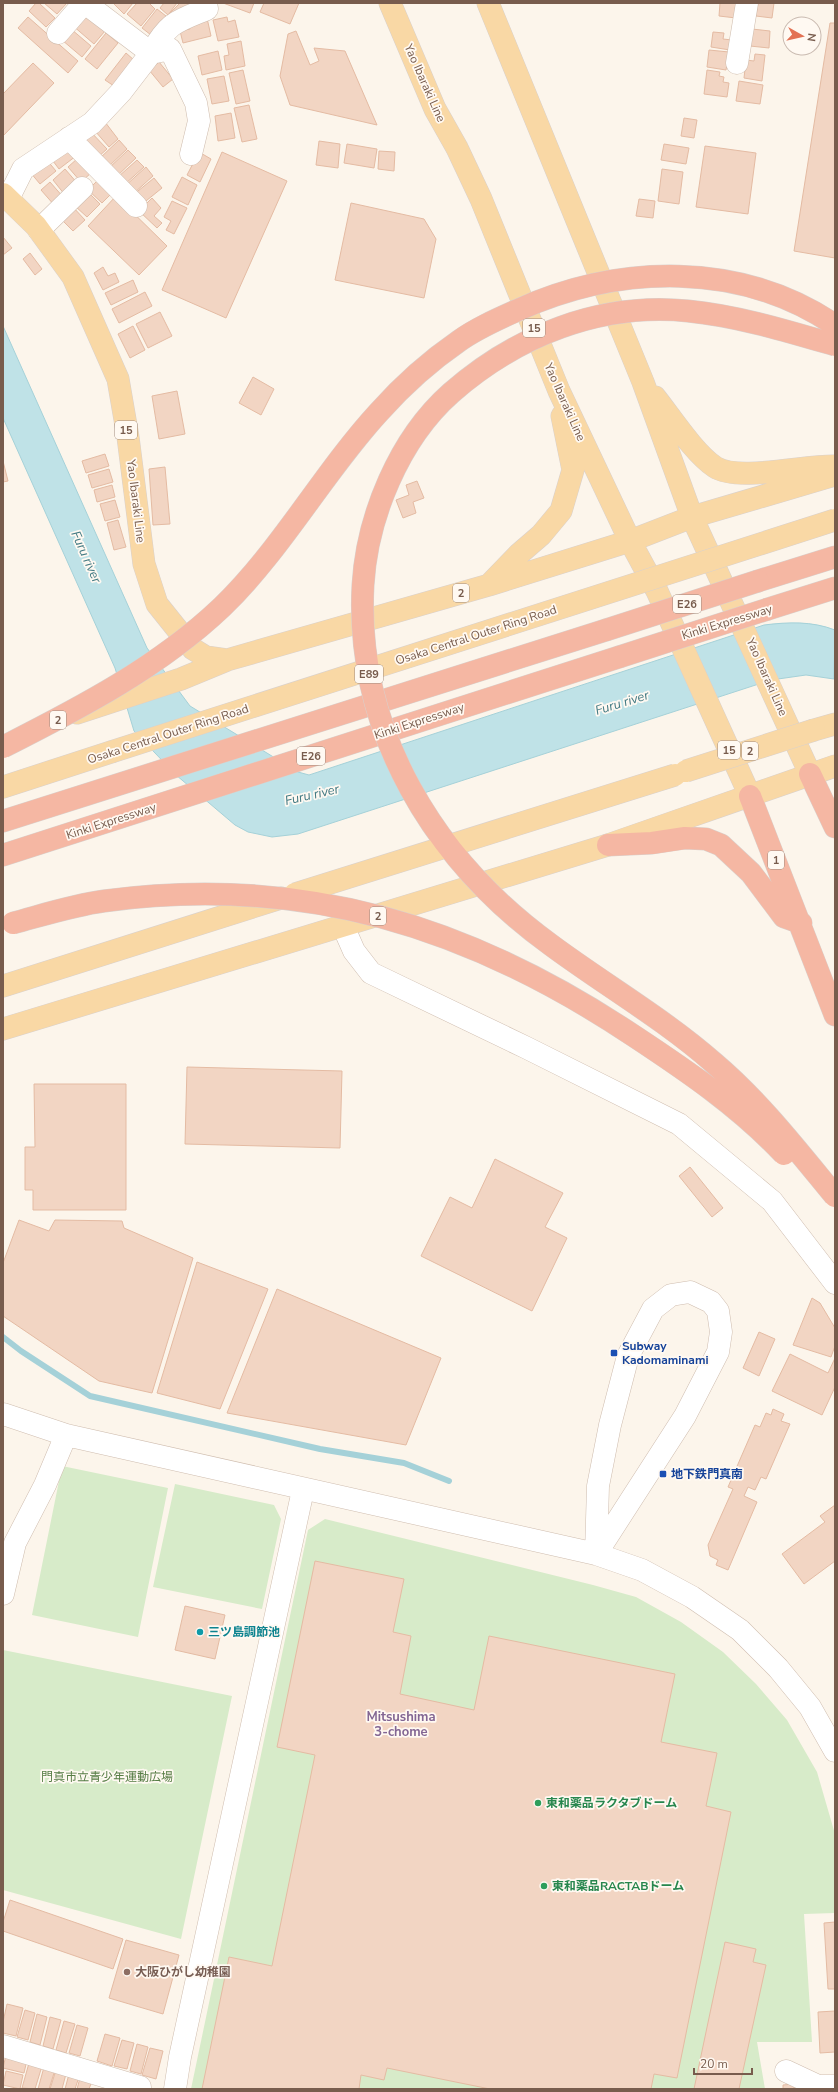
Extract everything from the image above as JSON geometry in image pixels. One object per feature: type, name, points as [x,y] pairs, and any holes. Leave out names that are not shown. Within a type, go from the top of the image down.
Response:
[{"type":"highway","points":[[3,747],[112,688],[154,662],[190,636],[223,606],[259,566],[338,462],[378,413],[416,374],[461,340],[501,317],[547,297],[591,284],[639,277],[689,276],[734,282],[778,294],[820,315],[835,325]]},
{"type":"highway","name":"E89","points":[[835,344],[731,318],[688,311],[644,310],[598,315],[554,329],[510,350],[475,372],[442,401],[415,434],[393,474],[373,524],[364,569],[362,615],[368,671],[377,709],[389,746],[402,775],[440,835],[474,875],[509,912],[549,944],[667,1025],[715,1063],[753,1100],[794,1145],[835,1196]]},
{"type":"highway","name":"E26","points":[[3,821],[835,557]]},
{"type":"highway","name":"Kinki Expressway","points":[[3,855],[835,588]]},
{"type":"highway","points":[[810,774],[835,827]]},
{"type":"highway","name":"1","points":[[750,796],[801,923],[835,1015]]},
{"type":"highway","points":[[608,845],[652,843],[685,838],[706,839],[721,845],[751,873],[784,917],[801,923]]},
{"type":"highway","points":[[3,926],[103,902],[168,896],[214,895],[251,896],[327,905],[369,913],[421,928],[462,943],[533,975],[599,1012],[656,1050],[719,1094],[777,1146],[835,1209]]},
{"type":"main road","name":"Yao Ibaraki Line","points":[[390,3],[435,109],[457,148],[481,199],[559,391],[630,541],[657,591],[750,796]]},
{"type":"main road","name":"Yao Ibaraki Line","points":[[488,3],[644,382],[692,517],[746,631],[810,774]]},
{"type":"main road","name":"Yao Ibaraki Line","points":[[6,197],[39,230],[72,277],[118,379],[128,437],[144,564],[157,604],[193,649],[206,657],[227,660]]},
{"type":"main road","points":[[644,382],[692,445],[715,467],[744,474],[817,466],[835,466]]},
{"type":"main road","points":[[490,585],[519,554],[541,535],[561,510],[573,470],[562,418],[559,391]]},
{"type":"main road","name":"2","points":[[3,737],[181,679],[227,660],[490,585],[630,541],[692,517],[835,475]]},
{"type":"main road","name":"Osaka Central Outer Ring Road","points":[[3,786],[835,520]]},
{"type":"main road","name":"2","points":[[3,986],[835,724]]},
{"type":"main road","name":"2","points":[[3,1030],[608,845],[835,766]]},
{"type":"street","points":[[58,33],[85,3],[151,53],[170,49],[196,103],[199,121],[191,154]]},
{"type":"street","points":[[6,197],[23,169],[92,123],[121,92],[151,53],[163,32],[178,21],[207,9],[206,3]]},
{"type":"street","points":[[737,63],[747,3]]},
{"type":"street","points":[[69,138],[136,206]]},
{"type":"street","points":[[39,230],[82,188]]},
{"type":"street","points":[[343,926],[354,951],[371,973],[527,1048],[679,1124],[772,1201],[835,1283]]},
{"type":"street","points":[[690,1292],[711,1302],[718,1311],[721,1332],[718,1352],[685,1416],[596,1554],[598,1486],[610,1425],[628,1356],[653,1309],[671,1295],[690,1292]]},
{"type":"street","points":[[3,1414],[66,1435],[304,1490],[596,1554],[642,1570],[692,1597],[740,1630],[778,1668],[810,1707],[835,1751]]},
{"type":"street","points":[[3,1594],[15,1543],[45,1485],[66,1435]]},
{"type":"street","points":[[175,2089],[183,2042],[304,1490]]},
{"type":"street","points":[[3,2046],[140,2087]]},
{"type":"street","points":[[786,2071],[818,2086],[835,2086]]},
{"type":"green space","points":[[62,1466],[168,1488],[138,1637],[32,1615]]},
{"type":"green space","points":[[175,1484],[274,1505],[281,1519],[262,1609],[153,1587]]},
{"type":"green space","name":"東和薬品ラクタブドーム","points":[[325,1519],[636,1597],[681,1622],[723,1652],[756,1684],[787,1720],[817,1772],[835,1834],[835,1913],[804,1914],[812,2042],[757,2042],[765,2089],[191,2089],[308,1530]]},
{"type":"green space","name":"門真市立青少年運動広場","points":[[3,1650],[232,1696],[181,1939],[3,1890]]},
{"type":"water","name":"Furu river","points":[[3,326],[147,648],[190,706],[298,772],[309,775],[764,625],[800,623],[818,625],[835,630],[834,679],[806,675],[771,680],[298,834],[272,837],[248,832],[235,825],[176,775],[134,731],[115,668],[3,418]]},
{"type":"building","points":[[36,3],[39,3],[55,18],[46,27],[29,11]]},
{"type":"building","points":[[44,3],[65,3],[66,4],[57,14]]},
{"type":"building","points":[[113,3],[133,3],[124,14]]},
{"type":"building","points":[[137,3],[149,3],[155,9],[141,26],[127,14]]},
{"type":"building","points":[[164,3],[177,3],[168,15],[160,8]]},
{"type":"building","points":[[180,3],[195,3],[168,15]]},
{"type":"building","points":[[223,3],[254,3],[250,13]]},
{"type":"building","points":[[264,3],[299,3],[290,24],[260,12]]},
{"type":"building","points":[[720,3],[738,3],[736,18],[719,16]]},
{"type":"building","points":[[758,3],[774,3],[772,18],[756,16]]},
{"type":"building","points":[[157,9],[166,16],[151,35],[142,28]]},
{"type":"building","points":[[83,12],[105,31],[94,44],[72,25]]},
{"type":"building","points":[[28,17],[78,61],[68,73],[18,28]]},
{"type":"building","points":[[227,17],[228,22],[235,20],[239,37],[218,41],[213,20]]},
{"type":"building","points":[[207,18],[211,36],[183,43],[180,31],[190,29],[188,22]]},
{"type":"building","points":[[830,23],[835,23],[835,258],[794,251]]},
{"type":"building","points":[[71,29],[91,46],[82,57],[62,40]]},
{"type":"building","points":[[752,29],[770,31],[769,48],[750,46]]},
{"type":"building","points":[[296,31],[310,65],[319,61],[314,48],[345,51],[377,125],[290,105],[280,76],[288,34]]},
{"type":"building","points":[[713,32],[724,33],[723,39],[732,40],[730,50],[711,47]]},
{"type":"building","points":[[106,33],[118,43],[97,69],[85,59]]},
{"type":"building","points":[[241,41],[245,66],[226,70],[224,56],[229,55],[227,44]]},
{"type":"building","points":[[709,50],[729,52],[726,70],[707,67]]},
{"type":"building","points":[[218,51],[222,70],[202,75],[198,56]]},
{"type":"building","points":[[126,53],[134,60],[114,86],[105,80]]},
{"type":"building","points":[[755,54],[765,55],[762,81],[744,78],[746,60],[754,61]]},
{"type":"building","points":[[159,62],[173,79],[163,87],[149,70]]},
{"type":"building","points":[[33,63],[54,83],[3,136],[3,94]]},
{"type":"building","points":[[243,70],[250,101],[236,104],[229,73]]},
{"type":"building","points":[[707,70],[720,72],[719,76],[724,77],[723,82],[729,83],[727,97],[704,94]]},
{"type":"building","points":[[224,76],[229,101],[212,104],[207,79]]},
{"type":"building","points":[[739,81],[763,85],[760,104],[736,101]]},
{"type":"building","points":[[249,105],[257,139],[242,142],[234,108]]},
{"type":"building","points":[[231,113],[235,138],[218,141],[215,116]]},
{"type":"building","points":[[684,118],[697,120],[694,138],[681,136]]},
{"type":"building","points":[[105,122],[118,139],[109,147],[95,131]]},
{"type":"building","points":[[89,130],[107,149],[97,158],[80,139]]},
{"type":"building","points":[[119,140],[127,149],[107,168],[99,159]]},
{"type":"building","points":[[319,141],[340,144],[338,168],[316,165]]},
{"type":"building","points":[[347,144],[377,149],[374,168],[344,163]]},
{"type":"building","points":[[664,144],[689,148],[686,164],[661,160]]},
{"type":"building","points":[[67,145],[76,156],[59,169],[50,157]]},
{"type":"building","points":[[705,146],[756,153],[748,214],[696,207]]},
{"type":"building","points":[[128,150],[136,158],[116,177],[108,169]]},
{"type":"building","points":[[379,151],[395,152],[394,171],[378,169]]},
{"type":"building","points":[[199,152],[211,159],[200,182],[187,175]]},
{"type":"building","points":[[222,152],[287,181],[226,318],[162,290]]},
{"type":"building","points":[[78,158],[91,173],[81,182],[68,167]]},
{"type":"building","points":[[46,159],[56,171],[40,184],[30,172]]},
{"type":"building","points":[[137,160],[144,167],[124,185],[118,177]]},
{"type":"building","points":[[146,167],[153,176],[133,194],[125,186]]},
{"type":"building","points":[[65,169],[78,184],[65,195],[53,180]]},
{"type":"building","points":[[662,169],[683,172],[679,204],[658,201]]},
{"type":"building","points":[[182,177],[197,185],[188,205],[172,197]]},
{"type":"building","points":[[154,178],[162,188],[141,205],[133,195]]},
{"type":"building","points":[[99,179],[113,192],[102,203],[88,190]]},
{"type":"building","points":[[50,182],[64,198],[55,206],[41,190]]},
{"type":"building","points":[[88,192],[100,204],[87,217],[75,206]]},
{"type":"building","points":[[116,196],[167,246],[139,275],[88,226]]},
{"type":"building","points":[[152,198],[161,208],[154,216],[162,223],[157,228],[139,211]]},
{"type":"building","points":[[639,199],[655,201],[653,218],[636,216]]},
{"type":"building","points":[[172,201],[187,208],[174,234],[166,230],[171,221],[164,217]]},
{"type":"building","points":[[351,203],[424,219],[436,239],[424,298],[335,280]]},
{"type":"building","points":[[72,206],[85,220],[73,231],[60,218]]},
{"type":"building","points":[[3,237],[12,248],[3,255]]},
{"type":"building","points":[[30,253],[42,269],[35,275],[23,259]]},
{"type":"building","points":[[103,267],[108,276],[115,273],[119,282],[103,290],[94,273]]},
{"type":"building","points":[[133,280],[138,292],[111,305],[105,293]]},
{"type":"building","points":[[145,292],[152,306],[119,323],[112,309]]},
{"type":"building","points":[[160,312],[172,336],[148,348],[136,324]]},
{"type":"building","points":[[133,326],[145,350],[130,358],[118,334]]},
{"type":"building","points":[[253,377],[274,389],[261,415],[239,403]]},
{"type":"building","points":[[177,391],[185,434],[159,439],[152,396]]},
{"type":"building","points":[[105,454],[109,466],[86,473],[82,461]]},
{"type":"building","points":[[3,461],[8,481],[3,482]]},
{"type":"building","points":[[165,467],[170,524],[153,525],[149,469]]},
{"type":"building","points":[[109,469],[113,482],[92,488],[88,475]]},
{"type":"building","points":[[417,481],[424,498],[413,502],[416,513],[403,518],[396,500],[409,495],[406,485]]},
{"type":"building","points":[[112,485],[115,497],[97,502],[94,490]]},
{"type":"building","points":[[115,500],[120,517],[105,521],[100,504]]},
{"type":"building","points":[[118,520],[126,547],[114,550],[107,523]]},
{"type":"building","points":[[187,1067],[342,1071],[340,1148],[185,1144]]},
{"type":"building","points":[[34,1084],[126,1084],[126,1210],[33,1210],[33,1190],[25,1190],[25,1147],[35,1147]]},
{"type":"building","points":[[495,1159],[563,1193],[545,1227],[567,1238],[532,1311],[421,1256],[450,1197],[472,1208]]},
{"type":"building","points":[[690,1167],[723,1208],[712,1217],[679,1176]]},
{"type":"building","points":[[19,1220],[49,1231],[55,1220],[122,1221],[124,1228],[193,1258],[152,1393],[99,1381],[3,1316],[3,1263]]},
{"type":"building","points":[[197,1262],[268,1289],[220,1409],[157,1393]]},
{"type":"building","points":[[277,1289],[441,1358],[406,1445],[227,1413]]},
{"type":"building","points":[[812,1298],[820,1303],[835,1328],[835,1346],[831,1357],[793,1345]]},
{"type":"building","points":[[759,1332],[775,1339],[759,1376],[743,1368]]},
{"type":"building","points":[[790,1354],[828,1373],[835,1358],[835,1387],[822,1415],[772,1391]]},
{"type":"building","points":[[773,1409],[784,1414],[781,1421],[790,1424],[766,1479],[761,1477],[755,1490],[748,1487],[744,1496],[757,1502],[728,1570],[716,1565],[718,1560],[710,1556],[708,1545],[733,1489],[728,1487],[755,1425],[760,1427],[766,1413],[771,1415]]},
{"type":"building","points":[[835,1505],[835,1561],[804,1584],[782,1554],[825,1522],[820,1516]]},
{"type":"building","name":"東和薬品ラクタブドーム","points":[[315,1561],[404,1579],[393,1632],[411,1636],[400,1694],[474,1710],[489,1636],[675,1674],[661,1742],[717,1753],[706,1806],[731,1812],[677,2078],[654,2074],[651,2089],[490,2089],[387,2068],[384,2080],[361,2075],[359,2089],[202,2089],[229,1957],[272,1966],[315,1755],[277,1747]]},
{"type":"building","name":"三ツ島調節池","points":[[185,1606],[225,1615],[215,1659],[175,1650]]},
{"type":"building","points":[[10,1900],[123,1939],[113,1969],[3,1931],[3,1922]]},
{"type":"building","points":[[835,1922],[835,1989],[828,1989],[824,1923]]},
{"type":"building","points":[[126,1940],[179,1955],[163,2014],[109,1998]]},
{"type":"building","points":[[725,1942],[756,1949],[753,1962],[766,1965],[739,2089],[694,2089]]},
{"type":"building","points":[[7,2004],[23,2008],[16,2036],[3,2033],[3,2022]]},
{"type":"building","points":[[25,2010],[35,2013],[28,2040],[17,2037]]},
{"type":"building","points":[[835,2011],[835,2052],[820,2053],[818,2012]]},
{"type":"building","points":[[37,2014],[47,2017],[40,2045],[30,2042]]},
{"type":"building","points":[[50,2017],[61,2020],[53,2049],[43,2046]]},
{"type":"building","points":[[64,2021],[75,2024],[66,2053],[56,2050]]},
{"type":"building","points":[[77,2025],[88,2028],[80,2056],[69,2053]]},
{"type":"building","points":[[105,2034],[120,2038],[112,2066],[97,2061]]},
{"type":"building","points":[[122,2040],[134,2043],[127,2069],[114,2066]]},
{"type":"building","points":[[137,2044],[148,2047],[141,2074],[130,2071]]},
{"type":"building","points":[[150,2048],[163,2051],[156,2079],[142,2075]]},
{"type":"building","points":[[6,2055],[27,2060],[24,2073],[3,2068]]},
{"type":"building","points":[[29,2063],[42,2066],[35,2089],[22,2088]]},
{"type":"building","points":[[44,2067],[55,2070],[49,2089],[38,2089]]},
{"type":"building","points":[[56,2070],[66,2074],[62,2089],[50,2089]]},
{"type":"building","points":[[6,2071],[23,2075],[20,2089],[3,2085]]},
{"type":"building","points":[[69,2074],[79,2077],[75,2089],[65,2089]]},
{"type":"building","points":[[80,2078],[92,2081],[89,2089],[77,2089]]},
{"type":"building","points":[[794,2084],[794,2089],[783,2089],[783,2085]]},
{"type":"waterway","points":[[3,1337],[21,1351],[90,1396],[320,1449],[404,1463],[449,1481]]},
{"type":"place","name":"Subway Kadomaminami","points":[[614,1353]]},
{"type":"place","name":"地下鉄門真南","points":[[663,1474]]},
{"type":"place","name":"三ツ島調節池","points":[[200,1632]]},
{"type":"place","name":"東和薬品ラクタブドーム","points":[[538,1803]]},
{"type":"place","name":"東和薬品RACTABドーム","points":[[544,1886]]},
{"type":"place","name":"大阪ひがし幼稚園","points":[[127,1972]]},
{"type":"district","name":"Mitsushima 3-chome","points":[[401,1724]]}]
